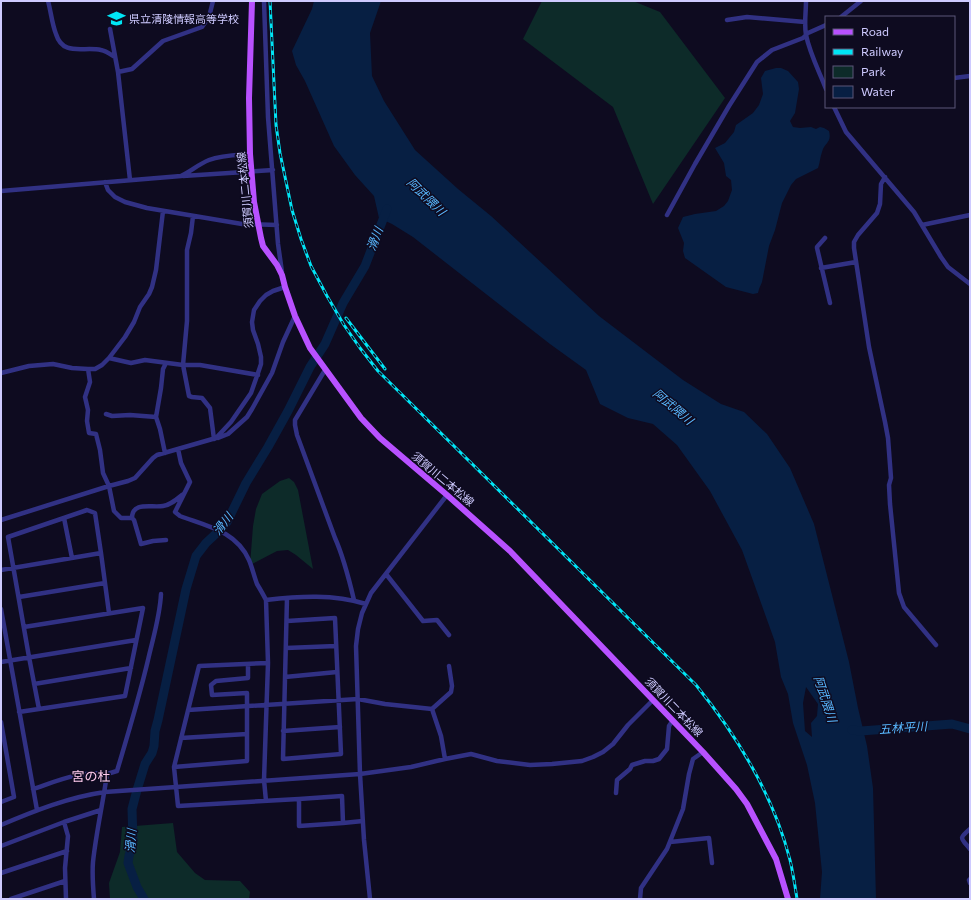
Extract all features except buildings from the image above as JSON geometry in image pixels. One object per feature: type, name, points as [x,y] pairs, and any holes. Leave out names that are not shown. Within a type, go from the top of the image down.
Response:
[{"type":"main road","name":"須賀川二本松線","points":[[252,1],[249,98],[250,154],[254,202],[263,246],[282,274],[295,316],[310,348],[361,418],[380,438],[510,551],[673,720],[736,789],[746,804],[776,860],[788,899]]},
{"type":"street","points":[[48,1],[56,35],[63,46],[73,49],[103,50],[115,57]]},
{"type":"street","points":[[118,72],[132,69],[163,41],[202,27],[209,17],[213,1]]},
{"type":"street","points":[[264,1],[268,105],[282,274]]},
{"type":"street","points":[[806,1],[806,35],[825,86]]},
{"type":"street","points":[[842,16],[861,1]]},
{"type":"street","points":[[727,20],[747,17],[805,22]]},
{"type":"street","points":[[667,215],[721,119],[757,62],[772,50],[803,38],[808,33],[825,25]]},
{"type":"street","points":[[110,29],[118,72],[130,180]]},
{"type":"street","points":[[955,78],[970,76]]},
{"type":"street","points":[[834,108],[846,132],[914,212],[948,267],[970,284]]},
{"type":"street","points":[[181,176],[214,158],[250,154]]},
{"type":"street","points":[[1,191],[273,170]]},
{"type":"street","points":[[885,177],[881,184],[878,213],[858,235],[854,242],[854,251],[869,347],[888,438],[890,454],[890,504],[899,593],[904,607],[936,645]]},
{"type":"street","points":[[105,182],[108,190],[115,197],[125,202],[148,208],[242,224],[277,225]]},
{"type":"street","points":[[1,373],[29,366],[53,364],[88,370],[95,369],[102,365],[109,358],[125,337],[152,287],[156,270],[162,211]]},
{"type":"street","points":[[922,225],[970,215]]},
{"type":"street","points":[[192,216],[191,233],[187,250],[187,321],[183,365],[189,396],[202,398],[210,408],[215,439]]},
{"type":"street","points":[[825,238],[817,247],[830,303]]},
{"type":"street","points":[[821,268],[856,262]]},
{"type":"street","points":[[215,439],[244,405],[251,393],[258,375],[261,357],[253,330],[254,310],[266,295],[285,287]]},
{"type":"street","points":[[1,520],[128,481],[135,478],[157,455],[228,434],[247,417],[252,409],[272,373],[283,342],[295,316]]},
{"type":"street","points":[[109,358],[131,363],[145,360],[183,365],[200,365],[258,375]]},
{"type":"street","points":[[165,453],[156,417],[162,388],[163,369],[166,363]]},
{"type":"street","points":[[324,368],[295,420],[295,425],[297,435],[341,554],[354,600]]},
{"type":"street","points":[[88,370],[90,382],[85,397],[88,410],[87,420],[89,433],[96,434],[103,473],[109,486],[114,512],[121,518],[132,518]]},
{"type":"street","points":[[106,414],[112,416],[130,415],[156,417]]},
{"type":"street","points":[[178,449],[181,463],[190,482],[175,512],[180,516],[223,532],[235,540],[243,548],[249,560],[257,584],[266,600],[268,663],[264,780],[266,801]]},
{"type":"street","points":[[166,540],[141,544],[134,520],[132,518],[132,512],[143,506],[162,506],[170,504],[184,495]]},
{"type":"street","points":[[370,899],[360,774],[356,646],[358,629],[371,593],[447,495]]},
{"type":"street","points":[[39,709],[8,537],[87,510],[95,513],[109,613]]},
{"type":"street","points":[[64,518],[72,558]]},
{"type":"street","points":[[1,570],[101,553]]},
{"type":"street","points":[[386,574],[424,621],[437,620],[449,635]]},
{"type":"street","points":[[19,597],[105,583]]},
{"type":"street","points":[[33,789],[69,777],[89,774],[107,774],[116,770],[132,724],[160,610],[161,594]]},
{"type":"street","points":[[266,600],[330,597],[354,600],[366,604]]},
{"type":"street","points":[[287,598],[283,759],[341,754],[335,618],[287,621]]},
{"type":"street","points":[[19,712],[125,696],[143,608],[24,627]]},
{"type":"street","points":[[1,609],[37,810]]},
{"type":"street","points":[[1,662],[136,640]]},
{"type":"street","points":[[286,648],[336,646]]},
{"type":"street","points":[[268,663],[199,666],[174,766],[178,806],[342,796],[343,823]]},
{"type":"street","points":[[174,766],[247,761],[247,692],[212,695],[211,686],[216,681],[248,678],[248,664]]},
{"type":"street","points":[[188,710],[358,699],[385,704],[432,709],[451,692],[452,686],[449,666]]},
{"type":"street","points":[[34,684],[131,668]]},
{"type":"street","points":[[285,677],[337,672]]},
{"type":"street","points":[[1,825],[37,810],[105,792],[360,774],[411,767],[471,754],[497,762],[530,765],[582,761],[594,757],[613,744],[628,725],[653,700]]},
{"type":"street","points":[[432,709],[441,736],[444,759]]},
{"type":"street","points":[[616,793],[617,780],[630,769],[632,765],[659,759],[667,749],[670,726],[673,720]]},
{"type":"street","points":[[1,722],[2,738],[14,797],[1,802]]},
{"type":"street","points":[[284,731],[340,727]]},
{"type":"street","points":[[181,738],[247,734]]},
{"type":"street","points":[[640,899],[641,888],[667,849],[683,809],[693,759],[703,752]]},
{"type":"street","points":[[94,899],[93,862],[107,774]]},
{"type":"street","points":[[298,799],[299,826],[363,821]]},
{"type":"street","points":[[1,846],[64,822],[101,810]]},
{"type":"street","points":[[64,822],[68,836],[65,868],[66,899]]},
{"type":"street","points":[[970,829],[961,838],[970,849]]},
{"type":"street","points":[[670,842],[709,838],[712,863]]},
{"type":"street","points":[[1,873],[67,851]]},
{"type":"street","points":[[970,878],[970,882]]},
{"type":"street","points":[[11,899],[65,881]]},
{"type":"green space","points":[[542,1],[633,1],[660,12],[725,98],[653,204],[613,107],[523,39]]},
{"type":"green space","points":[[289,478],[294,482],[298,490],[313,569],[288,550],[277,551],[250,565],[253,526],[256,509],[262,494],[280,481]]},
{"type":"green space","points":[[173,823],[177,852],[195,873],[205,880],[240,881],[250,892],[249,899],[110,899],[109,883],[120,852],[122,827]]},
{"type":"water","name":"阿武隈川","points":[[314,1],[381,1],[370,33],[372,76],[384,101],[415,150],[458,189],[491,216],[599,316],[683,380],[721,404],[744,412],[767,434],[790,468],[814,524],[849,662],[867,746],[873,788],[876,899],[820,899],[822,872],[815,803],[807,765],[793,723],[788,694],[781,677],[775,642],[742,550],[710,491],[677,445],[653,424],[628,418],[600,404],[586,370],[550,344],[413,237],[379,218],[374,196],[355,175],[334,146],[305,81],[296,65],[292,51],[312,9]],"holes":[[[806,687],[818,704],[817,716],[811,723],[812,737],[805,731],[803,703]]]},
{"type":"water","points":[[781,68],[788,71],[798,82],[799,89],[795,113],[790,121],[793,127],[811,127],[816,129],[820,127],[824,128],[829,131],[830,138],[823,149],[818,168],[796,179],[791,185],[782,203],[769,246],[762,282],[758,293],[753,294],[726,287],[685,258],[683,251],[684,243],[678,228],[683,217],[716,211],[724,206],[728,201],[732,190],[731,180],[726,176],[724,163],[715,148],[725,143],[734,132],[736,125],[753,113],[759,105],[763,94],[761,78],[765,71]]},
{"type":"waterway","name":"滑川","points":[[144,899],[137,887],[128,863],[133,841],[132,809],[145,764],[152,753],[154,746],[155,731],[186,589],[196,556],[206,543],[227,522],[246,483],[288,411],[310,367],[325,344],[343,303],[365,266],[387,209]]},
{"type":"waterway","name":"五林平川","points":[[852,730],[861,731],[952,724],[970,729]]},
{"type":"railway","points":[[270,1],[276,125],[280,153],[292,210],[311,266],[344,325],[378,371],[696,685],[740,746],[764,789],[783,836],[791,865],[797,899]]},
{"type":"railway","points":[[346,318],[385,369]]},
{"type":"place","name":"県立清陵情報高等学校","points":[[116,19]]},
{"type":"district","name":"宮の杜","points":[[91,776]]}]
